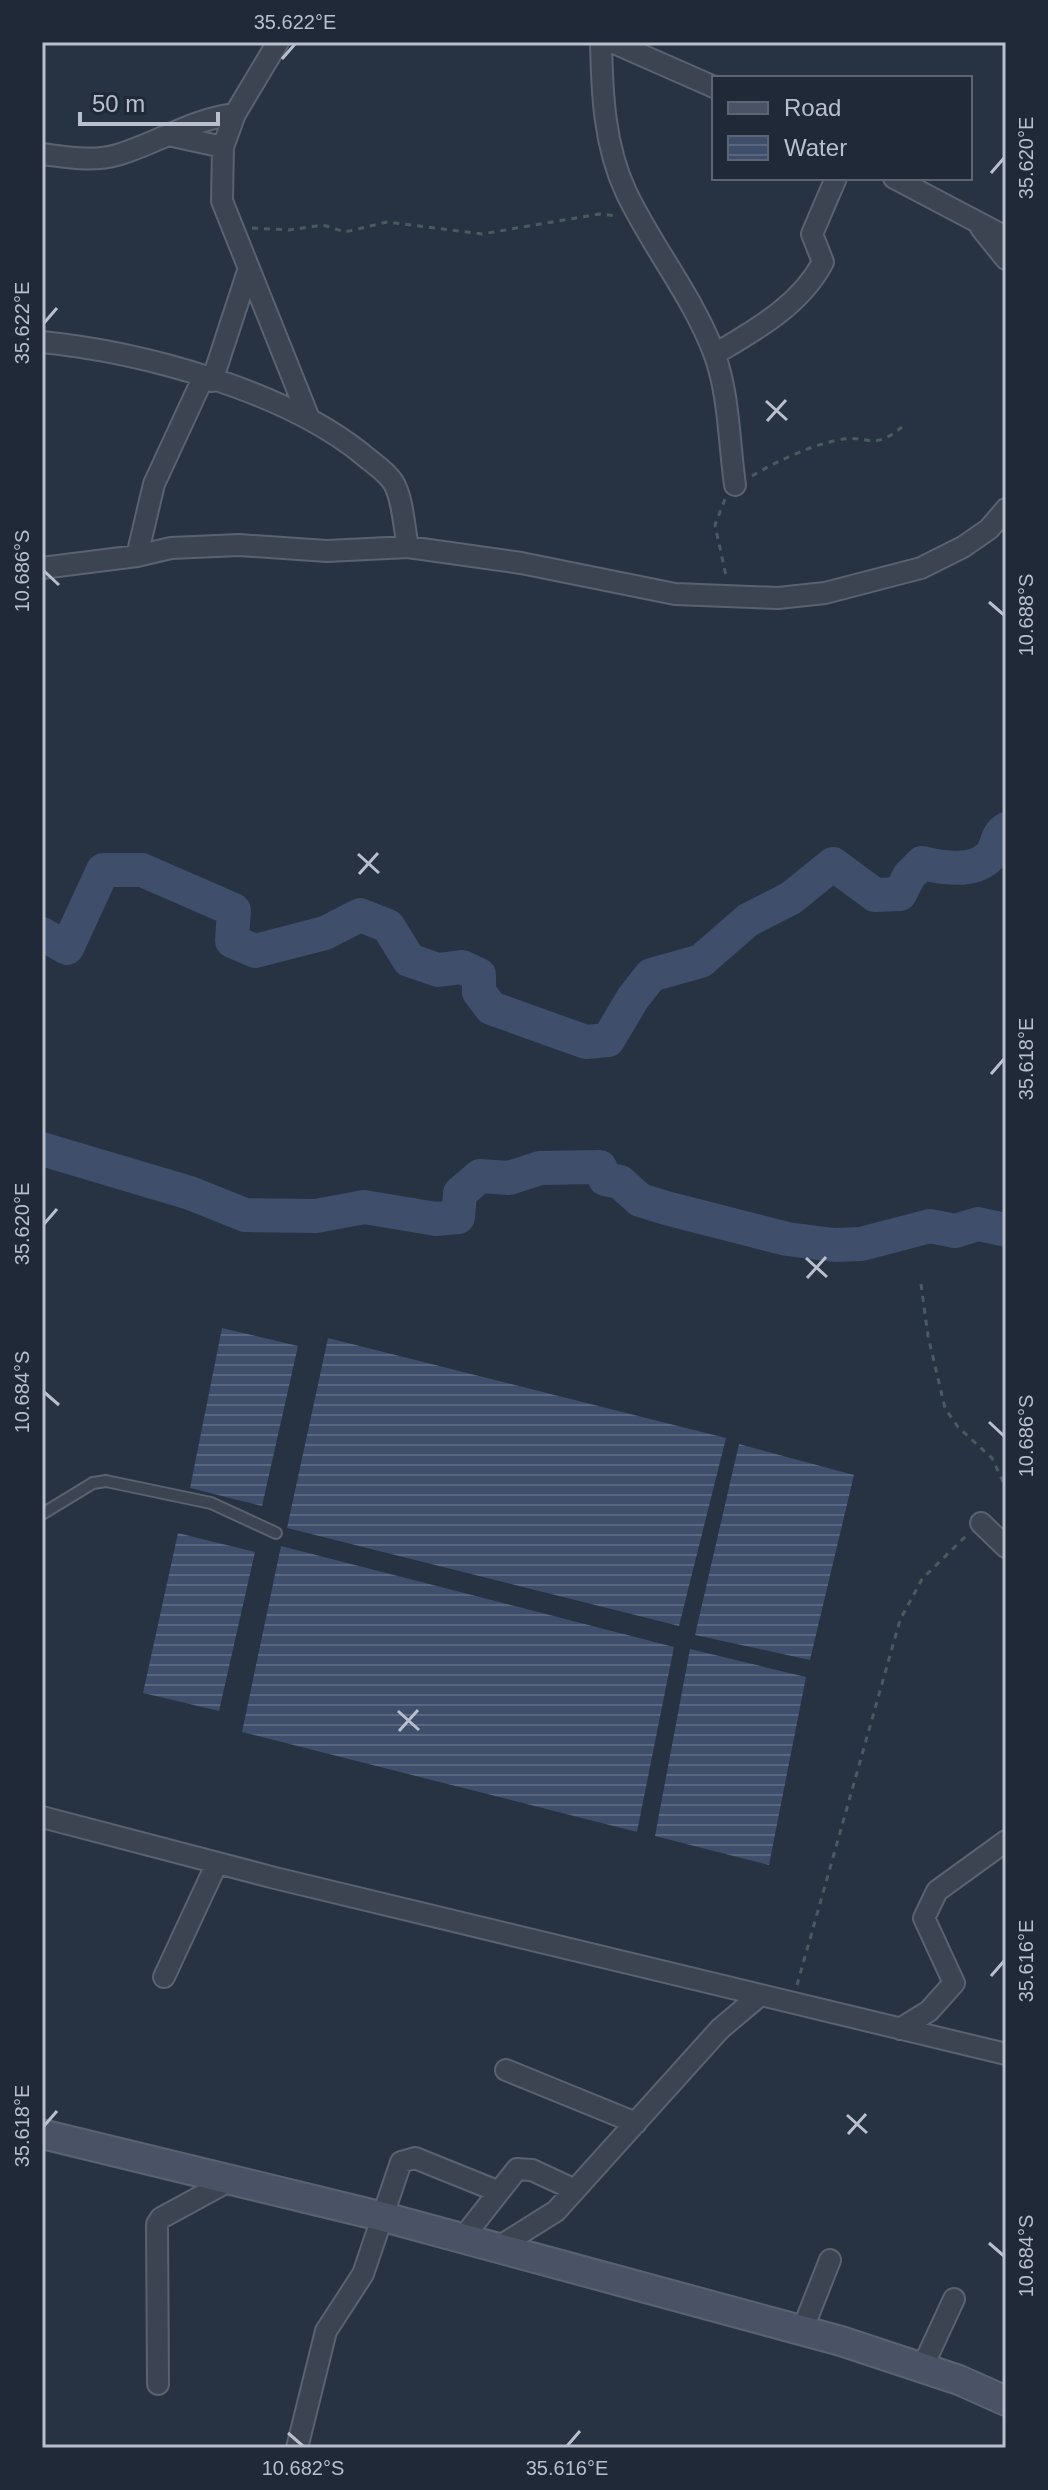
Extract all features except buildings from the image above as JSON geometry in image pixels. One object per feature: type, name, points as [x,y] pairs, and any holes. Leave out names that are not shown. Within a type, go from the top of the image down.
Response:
[{"type":"main road","points":[[42,2134],[384,2217],[802,2331],[922,2368],[1006,2401]]},
{"type":"street","points":[[278,42],[235,114],[223,147],[222,201],[308,416]]},
{"type":"street","points":[[601,42],[602,101],[615,159],[626,191],[686,294],[715,354],[735,485]]},
{"type":"street","points":[[612,42],[712,86]]},
{"type":"street","points":[[42,154],[89,159],[116,156],[200,119],[235,114]]},
{"type":"street","points":[[168,135],[223,147]]},
{"type":"street","points":[[715,354],[765,323],[814,278],[823,262],[812,234],[835,180]]},
{"type":"street","points":[[898,180],[978,225],[1006,237]]},
{"type":"street","points":[[978,225],[1006,259]]},
{"type":"street","points":[[137,556],[154,484],[208,380],[248,271]]},
{"type":"street","points":[[42,342],[151,360],[259,395],[308,416],[355,448],[393,483],[408,547]]},
{"type":"street","points":[[42,568],[137,556],[171,548],[209,546],[327,551],[408,547],[521,563],[675,594],[778,598],[825,593],[921,568],[963,547],[989,529],[1006,509]]},
{"type":"street","points":[[981,1523],[1006,1547]]},
{"type":"street","points":[[42,1817],[758,1997],[1006,2054]]},
{"type":"street","points":[[900,2029],[929,2011],[954,1983],[924,1918],[937,1891],[1006,1841]]},
{"type":"street","points":[[164,1977],[217,1863]]},
{"type":"street","points":[[497,2248],[546,2220],[720,2029],[758,1997]]},
{"type":"street","points":[[506,2070],[636,2123]]},
{"type":"street","points":[[297,2448],[326,2331],[358,2284],[384,2217],[398,2168],[407,2158],[497,2191]]},
{"type":"street","points":[[462,2239],[509,2175],[523,2168],[575,2190]]},
{"type":"street","points":[[158,2384],[157,2224],[161,2218],[229,2181]]},
{"type":"street","points":[[802,2331],[830,2260]]},
{"type":"street","points":[[922,2368],[954,2299]]},
{"type":"lane","points":[[42,1514],[93,1483],[106,1481],[211,1503],[276,1533]]},
{"type":"path","points":[[232,227],[289,230],[323,225],[345,232],[387,222],[482,234],[599,214],[646,225]]},
{"type":"path","points":[[730,595],[715,525],[723,502],[735,485],[771,465],[839,440],[877,443],[902,427]]},
{"type":"path","points":[[921,1284],[928,1336],[945,1408],[958,1427],[992,1458],[1006,1488]]},
{"type":"path","points":[[792,2004],[900,1620],[922,1579],[951,1547],[981,1523]]},
{"type":"water","points":[[222,1328],[298,1346],[262,1506],[190,1488]]},
{"type":"water","points":[[328,1338],[726,1438],[679,1626],[287,1528]]},
{"type":"water","points":[[739,1444],[854,1475],[810,1660],[695,1635]]},
{"type":"water","points":[[178,1533],[255,1552],[219,1711],[143,1693]]},
{"type":"water","points":[[281,1546],[674,1647],[637,1832],[242,1732]]},
{"type":"water","points":[[690,1649],[806,1677],[769,1865],[655,1836]]},
{"type":"waterway","points":[[42,934],[67,948],[103,870],[142,870],[234,910],[232,941],[255,951],[325,933],[360,915],[388,926],[409,960],[438,970],[462,967],[479,975],[479,992],[491,1008],[586,1042],[608,1040],[651,975],[701,961],[748,920],[791,898],[833,864],[875,895],[900,894],[909,876],[922,863],[958,868],[983,861],[993,853],[1000,835],[1006,829]]},
{"type":"waterway","points":[[42,1149],[190,1193],[245,1215],[316,1216],[364,1207],[436,1219],[458,1217],[460,1193],[480,1176],[509,1178],[540,1168],[600,1167],[605,1179],[620,1182],[640,1200],[787,1239],[834,1245],[861,1244],[930,1226],[955,1231],[978,1224],[1006,1230]]}]
